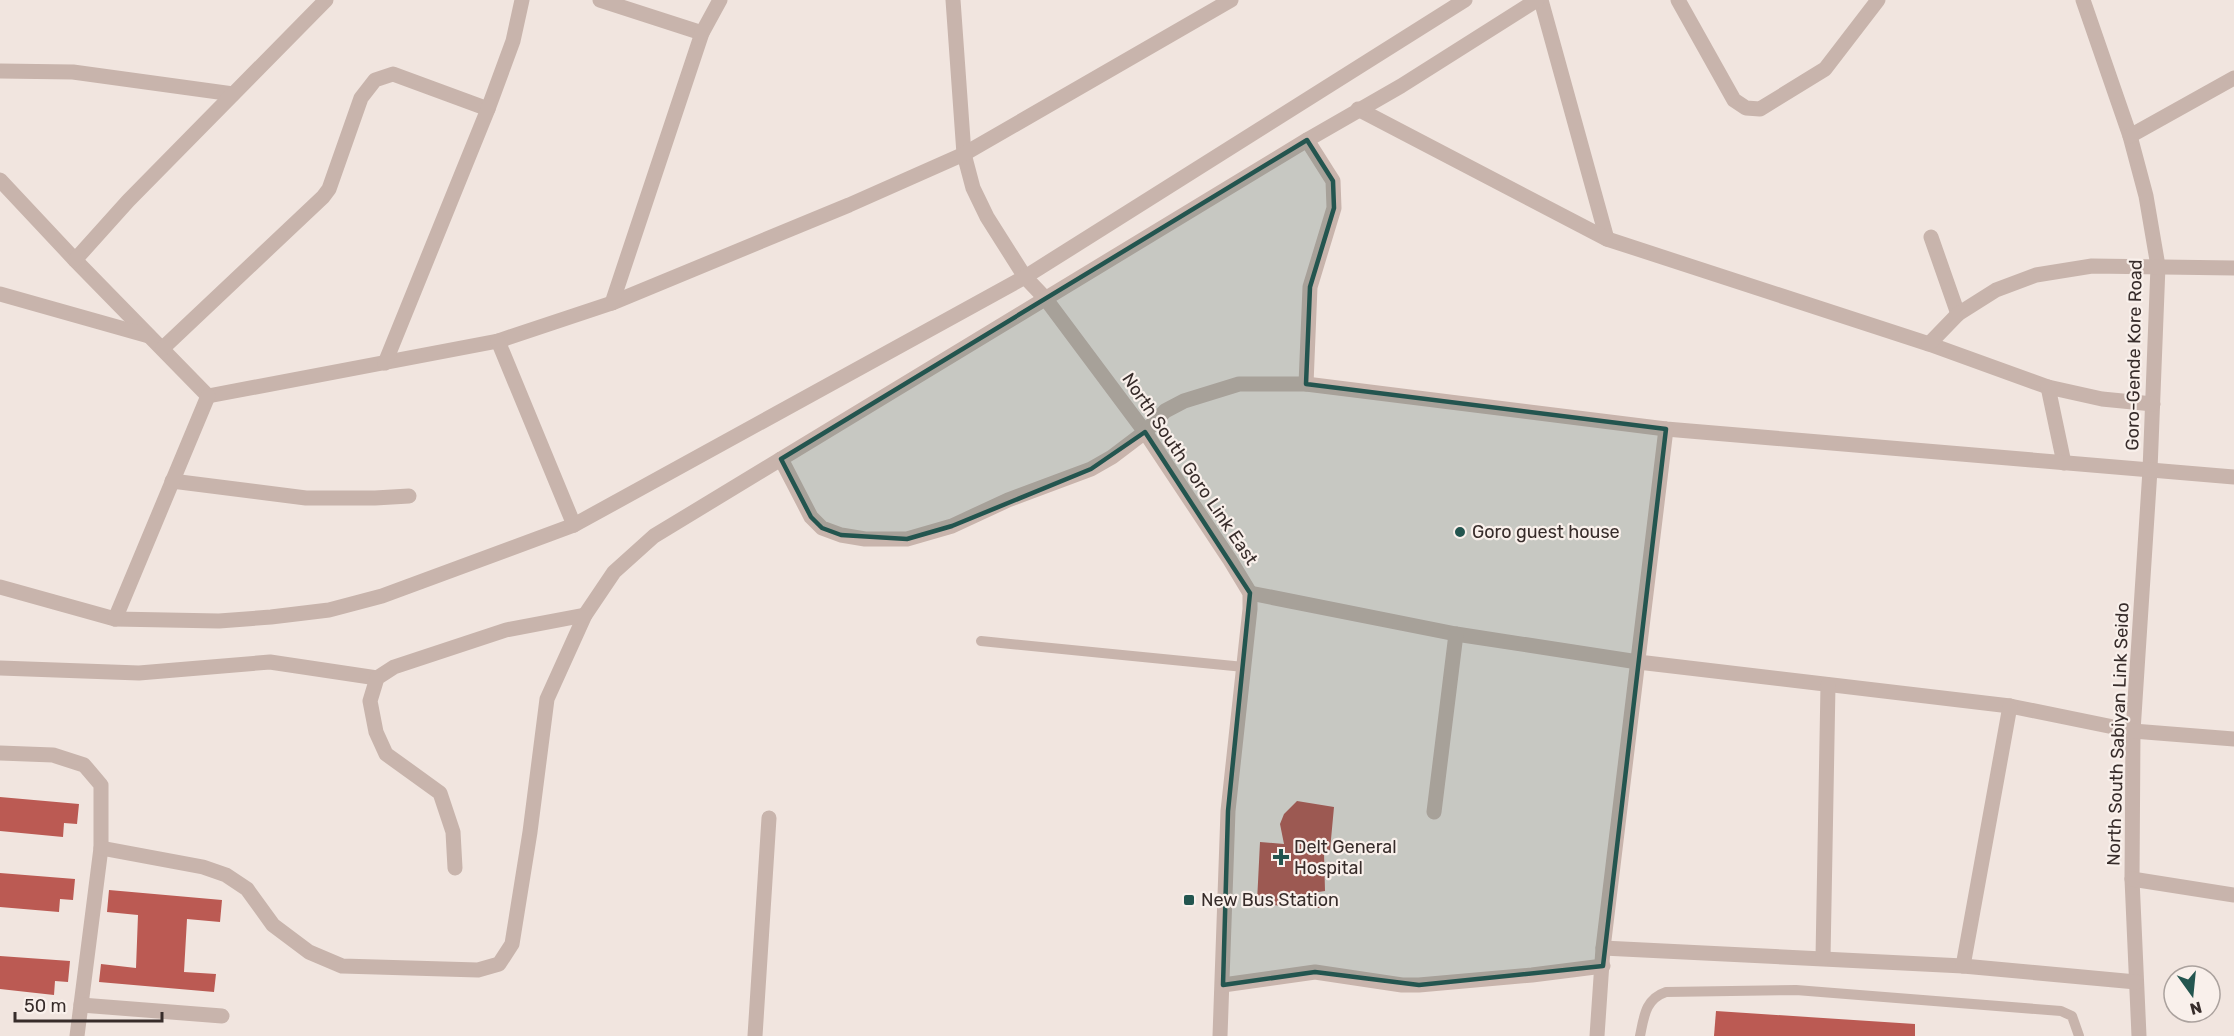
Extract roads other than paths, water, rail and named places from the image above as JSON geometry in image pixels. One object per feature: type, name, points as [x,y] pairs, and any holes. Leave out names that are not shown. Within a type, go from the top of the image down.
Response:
[{"type":"street","points":[[75,260],[128,201],[326,0]]},
{"type":"street","points":[[385,363],[488,109],[513,41],[522,0]]},
{"type":"street","points":[[600,0],[702,33]]},
{"type":"street","points":[[612,303],[702,33],[720,0]]},
{"type":"street","name":"North South Goro Link East","points":[[953,0],[964,154],[973,188],[987,217],[1025,277],[1045,298],[1145,432],[1250,594],[1228,811],[1220,1036]]},
{"type":"street","points":[[208,396],[498,341],[612,303],[849,205],[964,154],[1231,0]]},
{"type":"street","points":[[0,587],[115,619],[219,621],[329,610],[382,596],[573,525],[1025,277],[1465,0]]},
{"type":"street","points":[[101,848],[202,867],[226,875],[247,889],[273,925],[309,952],[342,966],[478,970],[499,964],[512,944],[530,832],[547,699],[585,615],[614,572],[654,536],[1358,109],[1401,86],[1539,0],[1606,240]]},
{"type":"street","points":[[1678,0],[1734,100],[1746,108],[1760,109],[1825,69],[1878,0]]},
{"type":"street","name":"Goro-Gende Kore Road","points":[[2083,0],[2130,136],[2146,196],[2158,266],[2150,470]]},
{"type":"street","points":[[0,71],[73,72],[233,94]]},
{"type":"street","points":[[163,348],[323,197],[329,189],[361,98],[375,80],[393,74],[488,109]]},
{"type":"street","points":[[2130,136],[2234,78]]},
{"type":"street","points":[[1358,109],[1606,240],[1929,344],[2048,387],[2102,399],[2153,404]]},
{"type":"street","points":[[1306,384],[1310,287],[1334,208],[1333,181],[1307,140]]},
{"type":"street","points":[[0,180],[208,396]]},
{"type":"street","points":[[1931,237],[1958,314]]},
{"type":"street","points":[[1929,344],[1958,314],[1996,290],[2036,275],[2092,266],[2234,268]]},
{"type":"street","points":[[0,294],[152,337]]},
{"type":"street","points":[[498,341],[573,525]]},
{"type":"street","points":[[782,459],[812,517],[822,528],[841,535],[865,539],[907,540],[952,526],[1008,500],[1091,469],[1112,457],[1145,432],[1165,411],[1184,401],[1239,384],[1306,384],[1666,429],[2234,477]]},
{"type":"street","points":[[2048,387],[2064,463]]},
{"type":"street","points":[[115,619],[208,396]]},
{"type":"street","points":[[1597,1036],[1603,948],[1666,429]]},
{"type":"street","name":"North South Sabiyan Link Seido","points":[[2139,1036],[2132,879],[2133,731],[2150,470]]},
{"type":"street","points":[[172,481],[306,498],[409,496]]},
{"type":"street","points":[[1250,594],[1456,634],[1638,662],[2010,706],[2133,731],[2234,739]]},
{"type":"street","points":[[455,868],[453,832],[440,793],[386,754],[376,732],[370,701],[377,678],[394,667],[473,640],[507,630],[585,615]]},
{"type":"street","points":[[1434,812],[1456,634]]},
{"type":"street","points":[[0,668],[139,673],[270,662],[377,678]]},
{"type":"street","points":[[1823,958],[1828,685]]},
{"type":"street","points":[[1963,966],[2010,706]]},
{"type":"street","points":[[0,753],[53,755],[84,765],[101,785],[101,848],[77,1036]]},
{"type":"street","points":[[755,1036],[769,818]]},
{"type":"street","points":[[2132,879],[2234,894]]},
{"type":"street","points":[[1603,948],[1963,966],[2136,982]]},
{"type":"street","points":[[1223,985],[1315,972],[1402,985],[1419,985],[1602,966]]},
{"type":"street","points":[[81,1005],[222,1016]]},
{"type":"lane","points":[[981,641],[1244,667]]},
{"type":"lane","points":[[1640,1036],[1645,1011],[1651,1001],[1666,993],[1796,990],[2061,1011],[2072,1016],[2079,1036]]},
{"type":"place","name":"Goro guest house","points":[[1460,532]]},
{"type":"place","name":"Delt General Hospital","points":[[1281,857]]},
{"type":"place","name":"New Bus Station","points":[[1189,900]]}]
